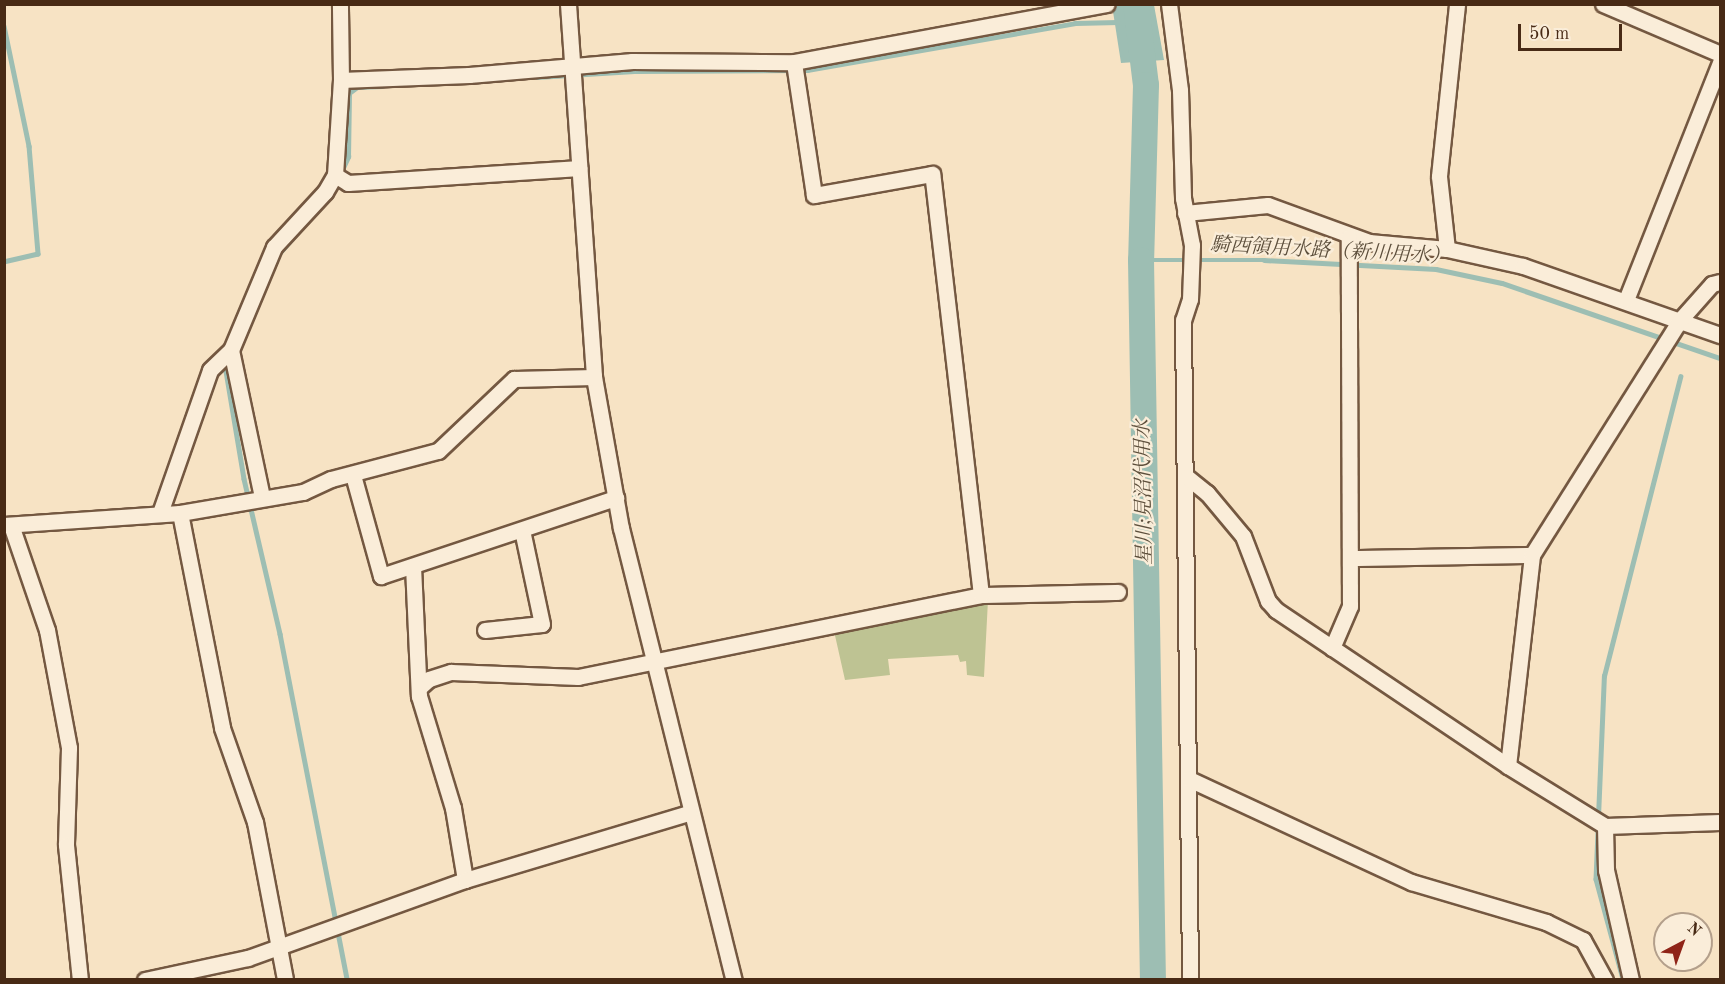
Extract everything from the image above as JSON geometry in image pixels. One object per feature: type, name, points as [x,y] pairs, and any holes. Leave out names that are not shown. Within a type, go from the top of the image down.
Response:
[{"type":"street","points":[[160,513],[210,370],[231,350],[274,247],[325,192],[334,175],[341,80],[340,4]]},
{"type":"street","points":[[568,4],[594,377],[616,498],[690,813],[734,980]]},
{"type":"street","points":[[341,80],[572,67],[632,61],[794,62],[1107,4]]},
{"type":"street","points":[[1169,4],[1180,90],[1185,213],[1191,245],[1192,279],[1183,320],[1190,980]]},
{"type":"street","points":[[1447,249],[1439,176],[1457,4]]},
{"type":"street","points":[[1603,4],[1720,54]]},
{"type":"street","points":[[794,62],[814,195],[933,174],[981,595]]},
{"type":"street","points":[[1626,300],[1720,62]]},
{"type":"street","points":[[334,175],[348,183],[580,168]]},
{"type":"street","points":[[1185,213],[1268,205],[1293,211],[1348,244],[1369,242],[1447,249],[1523,266],[1626,300],[1679,323],[1720,335]]},
{"type":"street","points":[[1332,648],[1350,606],[1352,558],[1348,244]]},
{"type":"street","points":[[1508,766],[1532,555],[1679,323],[1712,284],[1720,282]]},
{"type":"street","points":[[231,350],[262,497]]},
{"type":"street","points":[[81,980],[66,845],[69,748],[47,630],[8,525],[180,513],[262,497],[303,492],[438,451],[513,379],[594,377]]},
{"type":"street","points":[[353,475],[381,576],[616,498]]},
{"type":"street","points":[[1186,477],[1207,493],[1243,536],[1268,601],[1332,648],[1508,766],[1605,826],[1720,822]]},
{"type":"street","points":[[180,513],[222,728],[255,822],[285,980]]},
{"type":"street","points":[[485,630],[542,624],[522,530]]},
{"type":"street","points":[[1352,558],[1532,555]]},
{"type":"street","points":[[413,566],[419,688],[453,807],[465,880]]},
{"type":"street","points":[[419,688],[429,679],[452,672],[578,677],[981,595],[1118,592]]},
{"type":"street","points":[[1189,778],[1412,882],[1546,922],[1583,940],[1605,980]]},
{"type":"street","points":[[145,980],[280,948],[465,880],[690,813]]},
{"type":"street","points":[[1605,826],[1606,870],[1631,980]]},
{"type":"green space","points":[[988,600],[984,677],[967,675],[966,661],[960,662],[958,655],[888,659],[890,675],[845,680],[834,631]]},
{"type":"water","points":[[1112,5],[1154,5],[1164,60],[1121,63]]},
{"type":"waterway","name":"星川;見沼代用水","points":[[1136,4],[1146,85],[1141,260],[1153,980]]},
{"type":"waterway","points":[[537,77],[634,71],[807,70],[1075,23],[1118,22]]},
{"type":"waterway","points":[[4,26],[29,146],[38,254],[4,262]]},
{"type":"waterway","points":[[341,172],[348,157],[349,93],[357,87],[382,86]]},
{"type":"waterway","points":[[276,257],[328,198]]},
{"type":"waterway","name":"騎西領用水路（新川用水）","points":[[1141,260],[1264,260],[1436,269],[1502,283],[1720,358]]},
{"type":"waterway","points":[[230,364],[226,371],[244,479],[280,634],[347,980]]},
{"type":"waterway","points":[[1598,817],[1604,676],[1680,377]]},
{"type":"waterway","points":[[1598,832],[1596,879],[1623,979]]}]
